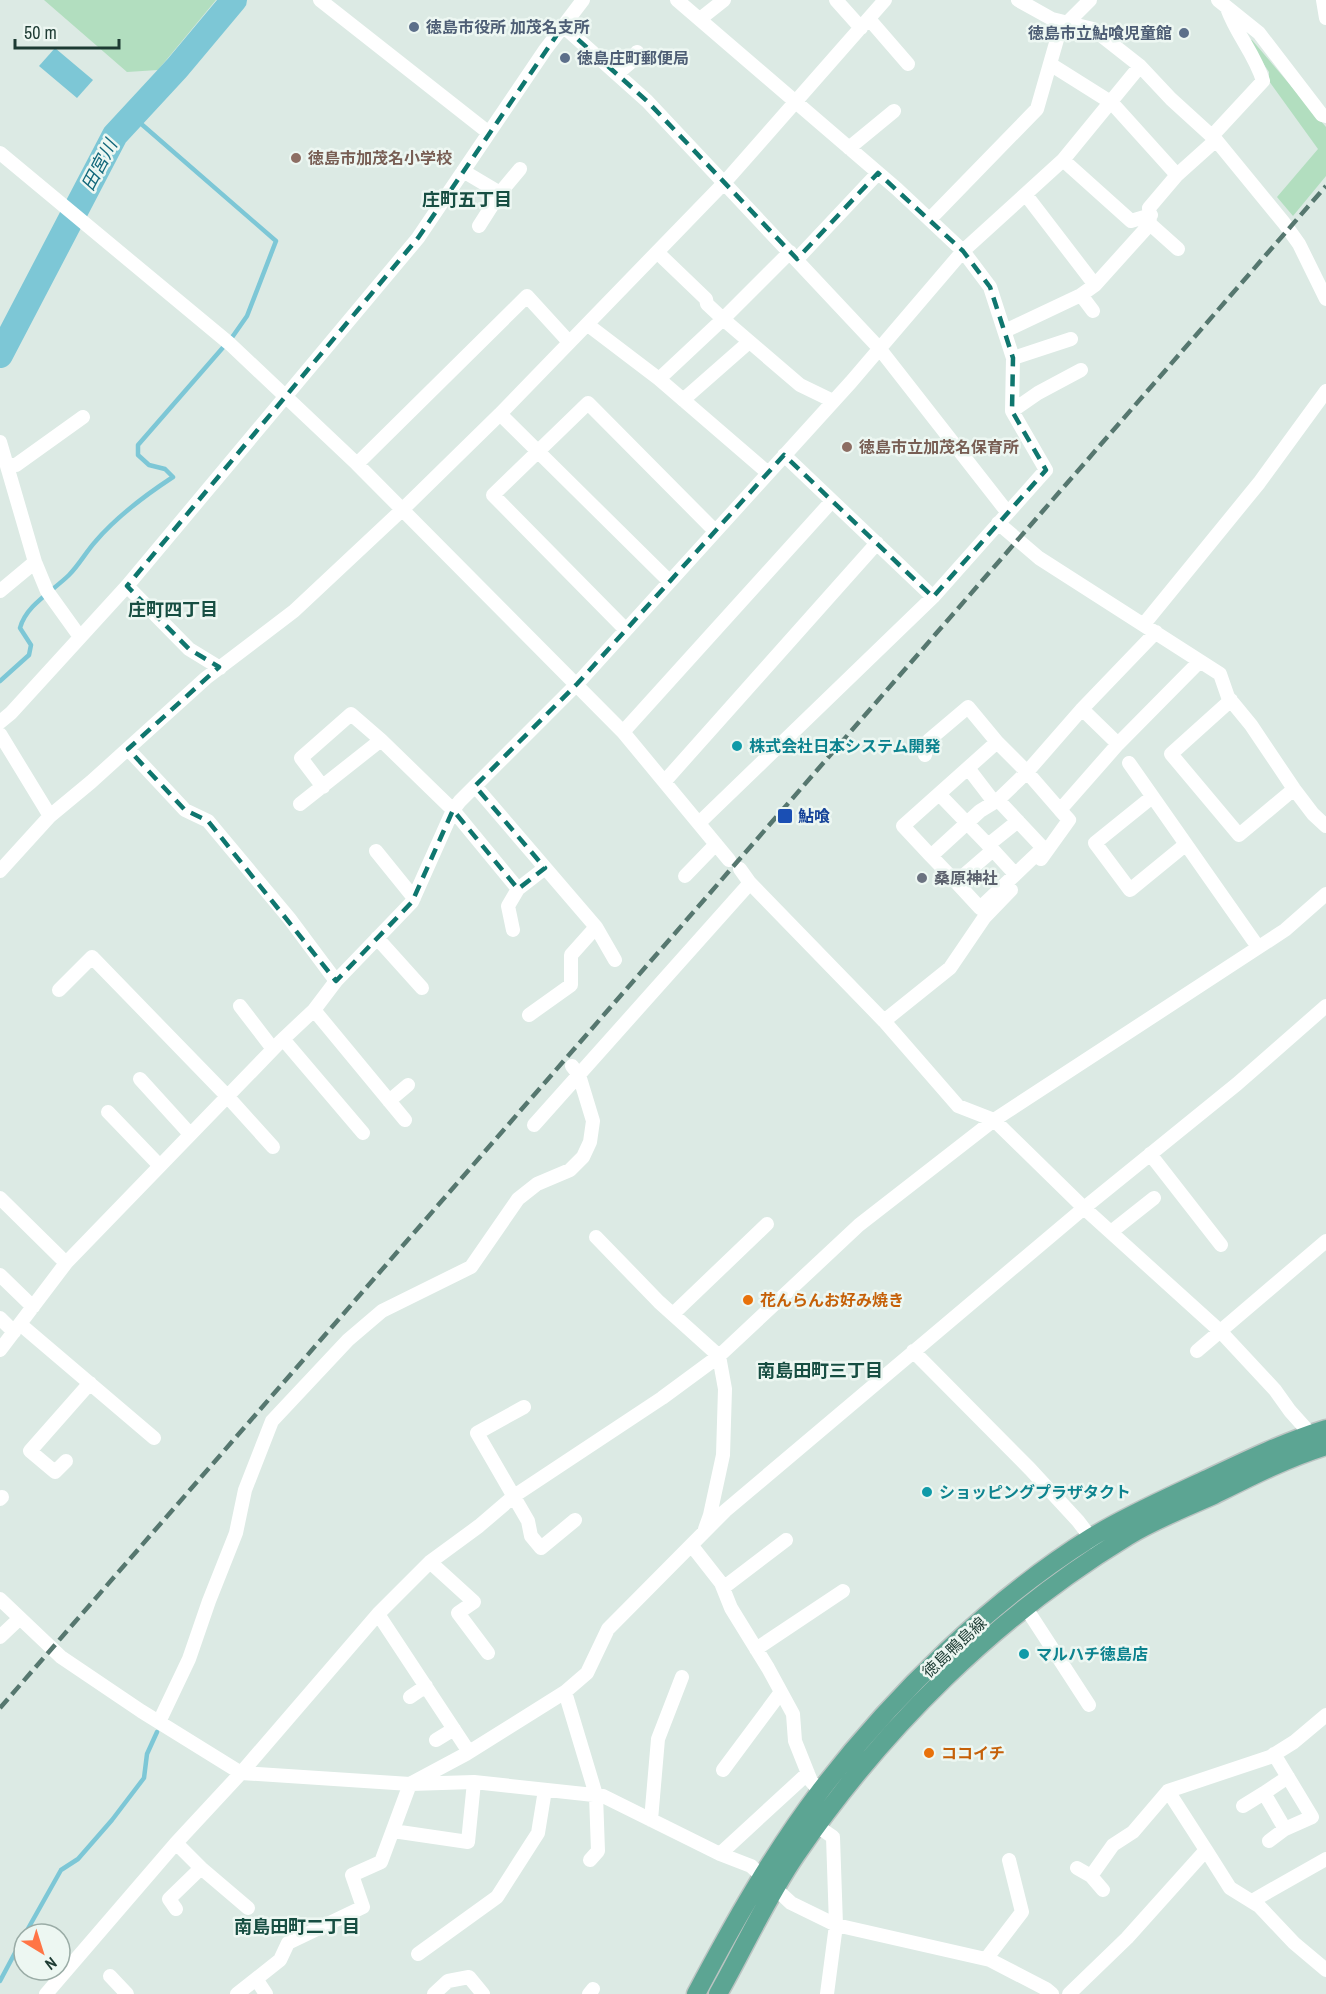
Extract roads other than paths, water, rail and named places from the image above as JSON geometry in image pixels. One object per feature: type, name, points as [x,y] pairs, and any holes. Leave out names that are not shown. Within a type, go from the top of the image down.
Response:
[{"type":"main road","name":"徳島鴨島線","points":[[696,1994],[769,1883],[817,1826],[869,1758],[903,1719],[986,1640],[1138,1511],[1274,1448],[1318,1431]]},
{"type":"main road","name":"徳島鴨島線","points":[[718,1994],[769,1883],[820,1791],[891,1708],[972,1628],[1021,1587],[1097,1545],[1130,1535],[1288,1460],[1325,1448]]},
{"type":"street","points":[[320,0],[489,133]]},
{"type":"street","points":[[0,722],[127,586],[418,238],[583,0]]},
{"type":"street","points":[[677,0],[878,173],[963,251],[990,287],[1012,358],[1012,411],[1047,470],[933,597],[699,823]]},
{"type":"street","points":[[700,19],[724,0]]},
{"type":"street","points":[[836,0],[908,64]]},
{"type":"street","points":[[0,871],[50,816],[220,668],[294,611],[500,414],[658,254],[724,183],[885,0]]},
{"type":"street","points":[[1018,0],[1052,19],[1094,29],[1140,66],[1171,99],[1214,138],[1299,244],[1326,300]]},
{"type":"street","points":[[930,219],[1037,110],[1065,22],[1090,0]]},
{"type":"street","points":[[1323,0],[1326,18]]},
{"type":"street","points":[[1222,3],[1259,33],[1322,115],[1326,116]]},
{"type":"street","points":[[1178,249],[1150,219],[1149,208],[1263,81],[1258,65],[1233,26],[1222,3]]},
{"type":"street","points":[[563,26],[647,101],[879,348],[1003,518],[1039,558],[1220,674],[1231,700],[1251,725],[1294,789],[1313,814],[1326,826]]},
{"type":"street","points":[[616,74],[630,63],[637,52]]},
{"type":"street","points":[[1050,64],[1112,103],[1177,175]]},
{"type":"street","points":[[0,1350],[66,1263],[227,1096],[314,1010],[336,981],[414,898],[453,810],[577,684],[784,456],[915,309],[963,251],[1063,160],[1140,66]]},
{"type":"street","points":[[849,148],[894,111]]},
{"type":"street","points":[[0,153],[227,342],[357,464],[623,732],[750,883],[884,1021],[958,1106],[993,1120],[1084,1208],[1221,1332],[1275,1390],[1318,1431],[1325,1448]]},
{"type":"street","points":[[1063,160],[1131,222],[1150,219]]},
{"type":"street","points":[[479,226],[500,193],[520,169]]},
{"type":"street","points":[[464,171],[500,193]]},
{"type":"street","points":[[659,379],[793,256],[878,173]]},
{"type":"street","points":[[1026,195],[1095,285]]},
{"type":"street","points":[[1005,332],[1081,295],[1095,285],[1150,219]]},
{"type":"street","points":[[658,254],[706,299],[707,304],[723,319],[800,385],[833,401]]},
{"type":"street","points":[[1081,295],[1093,311]]},
{"type":"street","points":[[357,464],[527,296],[569,342]]},
{"type":"street","points":[[588,325],[659,379],[768,473]]},
{"type":"street","points":[[1012,358],[1071,339]]},
{"type":"street","points":[[683,400],[749,342]]},
{"type":"street","points":[[1012,411],[1038,393],[1081,370]]},
{"type":"street","points":[[931,856],[980,811],[996,801],[1028,772],[1082,709],[1150,628],[1326,391]]},
{"type":"street","points":[[625,629],[493,495],[588,403],[715,531]]},
{"type":"street","points":[[500,414],[669,580]]},
{"type":"street","points":[[7,465],[16,465],[83,417]]},
{"type":"street","points":[[0,441],[35,562],[49,593],[80,637]]},
{"type":"street","points":[[784,456],[933,597]]},
{"type":"street","points":[[623,732],[832,501]]},
{"type":"street","points":[[665,781],[877,543]]},
{"type":"street","points":[[0,591],[35,562]]},
{"type":"street","points":[[127,586],[189,649],[220,668]]},
{"type":"street","points":[[1060,810],[1118,744],[1200,661]]},
{"type":"street","points":[[1231,700],[1171,754],[1239,835],[1294,789]]},
{"type":"street","points":[[884,1021],[950,968],[984,918],[1038,862],[1069,820],[968,707],[929,740],[925,755]]},
{"type":"street","points":[[1082,709],[1118,744]]},
{"type":"street","points":[[323,787],[301,758],[351,714],[453,810],[518,890]]},
{"type":"street","points":[[0,734],[50,816]]},
{"type":"street","points":[[300,804],[381,740]]},
{"type":"street","points":[[968,768],[996,801],[1043,848],[980,908],[903,826],[997,742]]},
{"type":"street","points":[[128,749],[185,810],[208,822],[289,918],[336,981]]},
{"type":"street","points":[[1128,763],[1258,948]]},
{"type":"street","points":[[475,786],[596,927],[615,960]]},
{"type":"street","points":[[939,794],[1015,874]]},
{"type":"street","points":[[1152,797],[1095,843],[1130,890],[1185,845]]},
{"type":"street","points":[[956,882],[1018,821]]},
{"type":"street","points":[[685,876],[716,844]]},
{"type":"street","points":[[376,851],[414,898]]},
{"type":"street","points":[[513,930],[508,906],[518,890],[545,868]]},
{"type":"street","points":[[534,1125],[576,1070],[750,883]]},
{"type":"street","points":[[46,1994],[176,1843],[242,1773],[378,1614],[430,1562],[479,1526],[514,1496],[662,1398],[719,1356],[859,1225],[993,1120],[1285,930],[1326,894]]},
{"type":"street","points":[[529,1015],[571,985],[571,955],[596,927]]},
{"type":"street","points":[[377,938],[422,988]]},
{"type":"street","points":[[59,990],[92,957],[227,1096],[273,1147]]},
{"type":"street","points":[[240,1006],[363,1133]]},
{"type":"street","points":[[237,1994],[279,1960],[288,1943],[363,1907],[352,1875],[381,1862],[410,1784],[469,1752],[565,1692],[587,1673],[608,1629],[725,1511],[1084,1208],[1237,1084],[1326,1006]]},
{"type":"street","points":[[314,1010],[405,1120]]},
{"type":"street","points":[[159,1722],[189,1659],[236,1533],[245,1490],[272,1421],[348,1341],[382,1311],[471,1266],[518,1199],[537,1184],[570,1170],[583,1157],[590,1142],[593,1121],[576,1070]]},
{"type":"street","points":[[140,1079],[190,1134]]},
{"type":"street","points":[[389,1101],[408,1085]]},
{"type":"street","points":[[108,1112],[160,1166]]},
{"type":"street","points":[[1150,1154],[1221,1245]]},
{"type":"street","points":[[0,1198],[66,1263]]},
{"type":"street","points":[[1111,1232],[1154,1198]]},
{"type":"street","points":[[673,1314],[767,1224]]},
{"type":"street","points":[[596,1238],[719,1356],[725,1389],[723,1455],[710,1515],[703,1534]]},
{"type":"street","points":[[1197,1351],[1326,1241]]},
{"type":"street","points":[[0,1275],[33,1307]]},
{"type":"street","points":[[0,1318],[17,1328],[90,1383],[153,1438]]},
{"type":"street","points":[[913,1351],[1030,1469],[1097,1545]]},
{"type":"street","points":[[66,1461],[56,1472],[30,1450],[90,1383]]},
{"type":"street","points":[[524,1407],[477,1433],[528,1521],[531,1536],[541,1548],[575,1520]]},
{"type":"street","points":[[723,1588],[786,1540]]},
{"type":"street","points":[[692,1546],[723,1588],[731,1608],[793,1714],[795,1741],[808,1773],[820,1791]]},
{"type":"street","points":[[430,1562],[474,1602],[458,1613],[488,1653]]},
{"type":"street","points":[[756,1649],[843,1591]]},
{"type":"street","points":[[0,1599],[62,1657],[159,1722],[242,1773],[410,1784],[474,1782],[603,1796],[720,1854],[751,1866],[791,1903],[836,1925],[986,1959],[1052,1994]]},
{"type":"street","points":[[1026,1608],[1089,1705]]},
{"type":"street","points":[[378,1614],[469,1752]]},
{"type":"street","points":[[0,1637],[20,1618]]},
{"type":"street","points":[[651,1820],[658,1739],[682,1677]]},
{"type":"street","points":[[410,1697],[426,1686]]},
{"type":"street","points":[[565,1692],[596,1795],[598,1851],[590,1860]]},
{"type":"street","points":[[723,1770],[781,1692]]},
{"type":"street","points":[[1091,1876],[1113,1845],[1132,1832],[1168,1791],[1274,1754],[1294,1742],[1326,1715]]},
{"type":"street","points":[[436,1740],[454,1729]]},
{"type":"street","points":[[1269,1841],[1286,1829],[1312,1817],[1274,1754]]},
{"type":"street","points":[[720,1854],[808,1773]]},
{"type":"street","points":[[1243,1806],[1288,1778]]},
{"type":"street","points":[[393,1831],[468,1842],[474,1782]]},
{"type":"street","points":[[418,1954],[497,1896],[538,1833],[545,1790]]},
{"type":"street","points":[[1168,1791],[1230,1888],[1259,1906],[1294,1943],[1325,1967]]},
{"type":"street","points":[[1264,1792],[1286,1829]]},
{"type":"street","points":[[817,1826],[833,1838],[836,1925],[827,1994]]},
{"type":"street","points":[[176,1843],[201,1868],[248,1908]]},
{"type":"street","points":[[1069,1994],[1127,1938],[1206,1850]]},
{"type":"street","points":[[1252,1901],[1326,1859]]},
{"type":"street","points":[[986,1959],[1022,1912],[1009,1860]]},
{"type":"street","points":[[176,1909],[169,1899],[201,1868]]},
{"type":"street","points":[[1077,1868],[1091,1876],[1103,1890]]},
{"type":"street","points":[[110,1976],[127,1994]]},
{"type":"street","points":[[434,1994],[448,1981],[469,1977],[483,1994]]},
{"type":"street","points":[[255,1980],[266,1994]]},
{"type":"water","points":[[55,48],[93,80],[77,98],[39,66]]},
{"type":"waterway","name":"田宮川","points":[[0,355],[115,135],[177,68],[234,0]]},
{"type":"waterway","points":[[0,681],[29,655],[31,645],[20,628],[28,612],[69,575],[112,524],[141,499],[173,477],[165,469],[149,465],[138,455],[138,445],[233,336],[247,316],[276,241],[131,115]]},
{"type":"waterway","points":[[32,1922],[61,1870],[78,1859],[144,1778],[147,1754],[157,1732]]},
{"type":"waterway","points":[[0,1981],[12,1958]]},
{"type":"railway","points":[[0,1708],[1326,186]]},
{"type":"place","name":"徳島市役所 加茂名支所","points":[[414,27]]},
{"type":"place","name":"徳島市立鮎喰児童館","points":[[1184,33]]},
{"type":"place","name":"徳島庄町郵便局","points":[[565,58]]},
{"type":"place","name":"徳島市加茂名小学校","points":[[296,158]]},
{"type":"place","name":"徳島市立加茂名保育所","points":[[847,447]]},
{"type":"place","name":"株式会社日本システム開発","points":[[737,746]]},
{"type":"place","name":"鮎喰","points":[[785,816]]},
{"type":"place","name":"桑原神社","points":[[922,878]]},
{"type":"place","name":"花んらんお好み焼き","points":[[748,1300]]},
{"type":"place","name":"ショッピングプラザタクト","points":[[927,1492]]},
{"type":"place","name":"マルハチ徳島店","points":[[1024,1654]]},
{"type":"place","name":"ココイチ","points":[[929,1753]]},
{"type":"district","name":"庄町五丁目","points":[[467,199]]},
{"type":"district","name":"庄町四丁目","points":[[173,609]]},
{"type":"district","name":"南島田町三丁目","points":[[820,1370]]},
{"type":"district","name":"南島田町二丁目","points":[[297,1926]]}]
